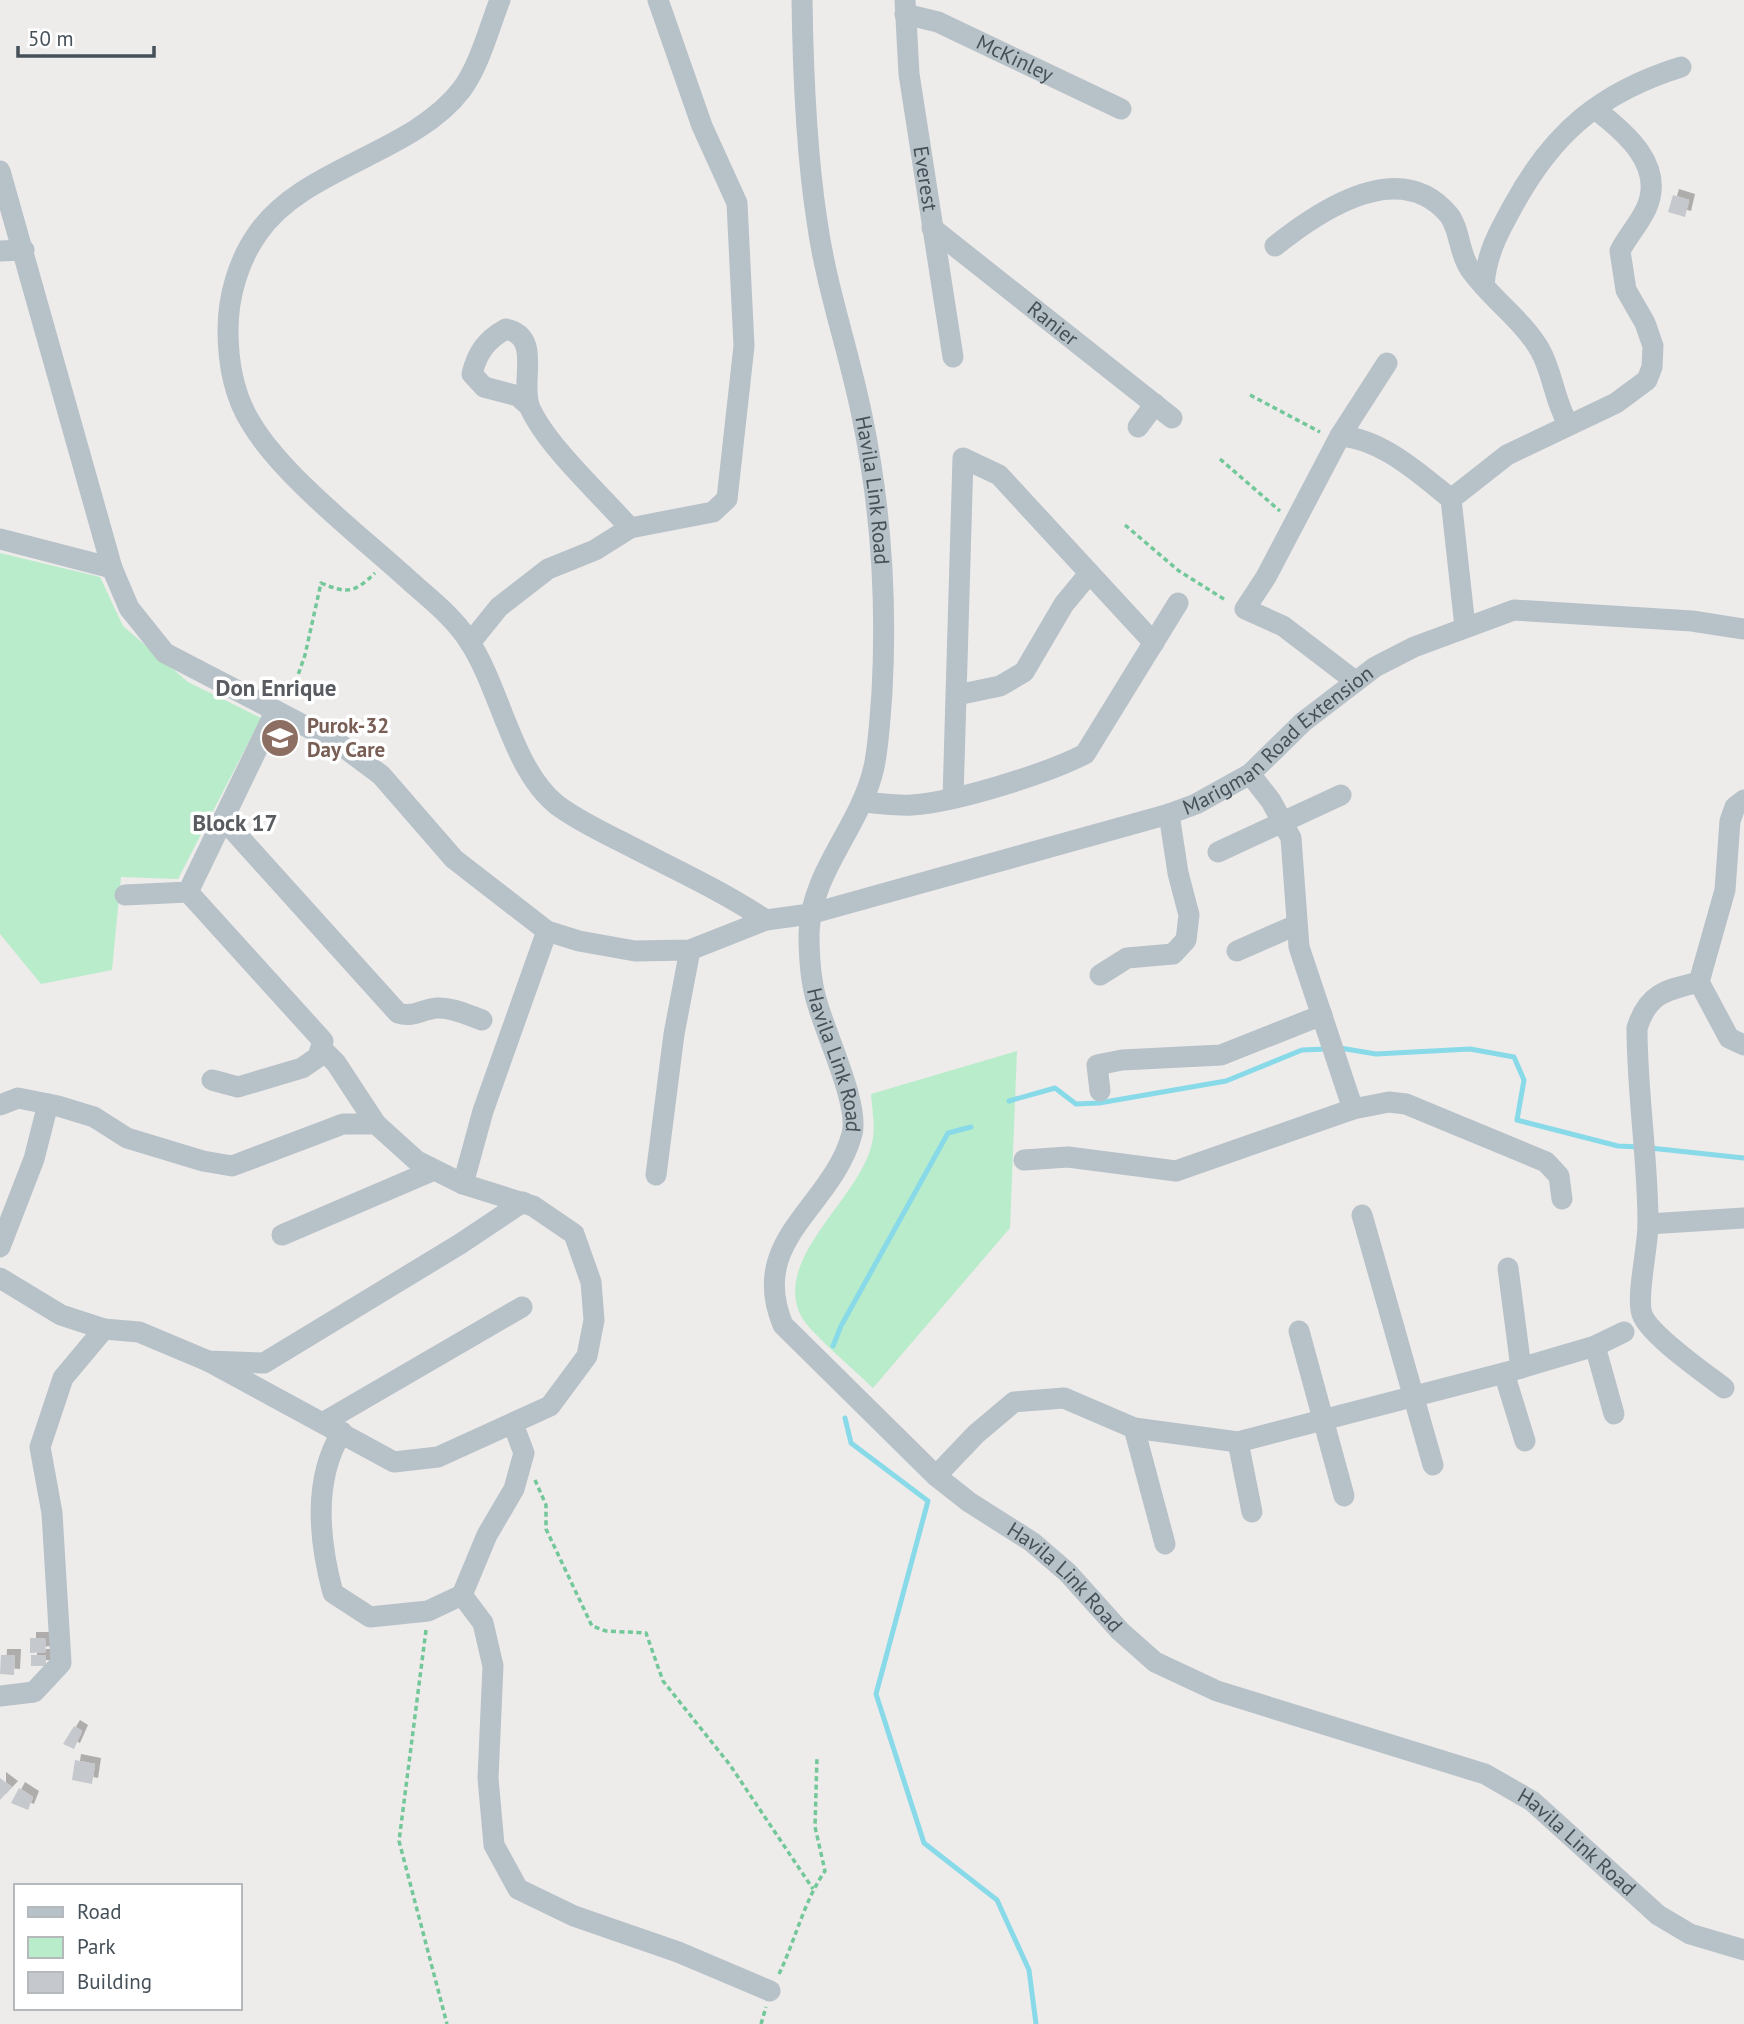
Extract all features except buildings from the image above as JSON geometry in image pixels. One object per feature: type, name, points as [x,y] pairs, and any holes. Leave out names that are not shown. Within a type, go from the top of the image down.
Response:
[{"type":"street","points":[[500,0],[463,88],[429,119],[284,206],[258,232],[239,268],[228,309],[228,358],[249,422],[268,447],[450,617],[470,643],[537,787],[558,806],[597,829],[724,893],[766,920]]},
{"type":"street","points":[[470,643],[499,607],[548,569],[594,550],[630,528],[713,512],[727,499],[744,346],[737,203],[702,126],[658,0]]},
{"type":"street","name":"Havila Link Road","points":[[802,0],[817,222],[862,415],[882,555],[884,610],[879,729],[874,768],[862,802],[828,866],[810,914],[810,963],[815,996],[854,1125],[843,1157],[780,1251],[773,1270],[777,1310],[783,1325],[936,1476],[969,1502],[1032,1542],[1068,1573],[1120,1630],[1155,1662],[1217,1691],[1485,1774],[1532,1801],[1658,1915],[1690,1934],[1744,1950]]},
{"type":"street","name":"McKinley","points":[[905,7],[1103,91],[1121,109]]},
{"type":"street","name":"Everest","points":[[905,7],[909,74],[953,357]]},
{"type":"street","points":[[1484,286],[1492,243],[1529,176],[1572,125],[1639,80],[1681,67]]},
{"type":"street","points":[[1451,499],[1507,455],[1616,403],[1647,380],[1652,367],[1653,346],[1645,323],[1626,290],[1620,251],[1647,207],[1650,190],[1648,167],[1642,151],[1632,140],[1595,109]]},
{"type":"street","points":[[0,170],[112,568],[129,608],[165,653],[338,743],[381,775],[454,859],[547,931],[579,941],[635,951],[690,950],[674,1034],[656,1175]]},
{"type":"street","points":[[1275,246],[1313,218],[1366,191],[1400,188],[1431,200],[1450,217],[1469,267],[1540,351],[1556,405],[1568,424]]},
{"type":"street","name":"Ranier","points":[[932,228],[1172,418]]},
{"type":"street","points":[[0,251],[24,250]]},
{"type":"street","points":[[1355,681],[1283,626],[1245,609],[1294,524],[1338,439],[1387,363]]},
{"type":"street","points":[[1138,427],[1155,404]]},
{"type":"street","points":[[529,406],[548,434],[630,528]]},
{"type":"street","points":[[1338,439],[1350,437],[1388,454],[1418,472],[1451,499],[1465,627]]},
{"type":"street","points":[[953,798],[963,458],[999,475],[1088,575],[1154,643]]},
{"type":"street","points":[[0,540],[112,568]]},
{"type":"street","points":[[957,695],[1000,686],[1024,672],[1064,604],[1088,575]]},
{"type":"street","points":[[862,802],[910,805],[953,798],[1065,764],[1085,754],[1178,603]]},
{"type":"street","name":"Marigman Road Extension","points":[[690,950],[766,920],[810,914],[1196,804],[1250,774],[1303,722],[1375,667],[1414,647],[1514,610],[1692,621],[1744,629]]},
{"type":"street","points":[[188,891],[223,819],[284,717]]},
{"type":"street","points":[[1250,774],[1284,822],[1291,838],[1299,947],[1353,1109]]},
{"type":"street","points":[[1217,852],[1341,795]]},
{"type":"street","points":[[1744,800],[1735,807],[1730,821],[1725,890],[1699,982],[1729,1038],[1744,1045]]},
{"type":"street","points":[[1100,975],[1127,958],[1173,954],[1186,940],[1189,915],[1178,873],[1168,814]]},
{"type":"street","points":[[223,819],[398,1013],[408,1017],[435,1008],[447,1008],[482,1020]]},
{"type":"street","points":[[125,895],[188,891]]},
{"type":"street","points":[[188,891],[323,1041],[323,1049],[318,1057],[302,1068],[238,1087],[212,1080]]},
{"type":"street","points":[[1237,951],[1296,925]]},
{"type":"street","points":[[463,1184],[483,1111],[547,931]]},
{"type":"street","points":[[1699,982],[1656,996],[1643,1011],[1637,1028],[1648,1224],[1645,1275],[1639,1297],[1643,1316],[1673,1349],[1724,1388]]},
{"type":"street","points":[[1100,1091],[1097,1065],[1122,1060],[1221,1055],[1322,1015]]},
{"type":"street","points":[[0,1278],[61,1315],[104,1329],[139,1332],[208,1361],[394,1462],[438,1457],[550,1406],[587,1356],[594,1320],[591,1282],[574,1234],[523,1202],[463,1184],[417,1161],[376,1124],[336,1063],[323,1049]]},
{"type":"street","points":[[0,1105],[18,1098],[94,1116],[127,1138],[202,1161],[232,1166],[343,1124],[376,1124]]},
{"type":"street","points":[[1024,1160],[1068,1157],[1176,1171],[1353,1109],[1389,1102],[1406,1104],[1546,1162],[1559,1176],[1562,1199]]},
{"type":"street","points":[[0,1247],[34,1159],[48,1104]]},
{"type":"street","points":[[282,1235],[434,1170]]},
{"type":"street","points":[[208,1361],[264,1363],[460,1244],[523,1202]]},
{"type":"street","points":[[1362,1215],[1433,1465]]},
{"type":"street","points":[[1648,1224],[1744,1218]]},
{"type":"street","points":[[1508,1268],[1513,1371],[1525,1441]]},
{"type":"street","points":[[333,1427],[522,1307]]},
{"type":"street","points":[[0,1696],[34,1692],[61,1663],[52,1513],[40,1447],[63,1378],[104,1329]]},
{"type":"street","points":[[1299,1331],[1344,1496]]},
{"type":"street","points":[[936,1476],[975,1434],[1014,1402],[1064,1398],[1134,1428],[1238,1442],[1513,1371],[1595,1346],[1624,1332]]},
{"type":"street","points":[[1595,1346],[1614,1414]]},
{"type":"street","points":[[333,1427],[321,1497],[321,1548],[333,1593],[370,1618],[428,1611],[463,1595],[487,1535],[514,1489],[524,1453],[513,1424]]},
{"type":"street","points":[[1134,1428],[1166,1544]]},
{"type":"street","points":[[1238,1442],[1252,1512]]},
{"type":"street","points":[[463,1595],[483,1623],[493,1666],[488,1778],[494,1844],[518,1889],[574,1916],[678,1952],[770,1991]]},
{"type":"path","points":[[1250,395],[1338,439]]},
{"type":"path","points":[[1220,459],[1294,524]]},
{"type":"path","points":[[1125,525],[1178,571],[1245,609]]},
{"type":"path","points":[[284,717],[289,694],[305,655],[321,583],[343,591],[358,589],[387,560]]},
{"type":"path","points":[[524,1453],[546,1505],[546,1529],[592,1626],[606,1631],[646,1633],[663,1681],[730,1765],[813,1889]]},
{"type":"path","points":[[428,1611],[400,1840],[447,2024]]},
{"type":"path","points":[[761,2024],[770,1991],[793,1945],[813,1889],[825,1871],[815,1827],[817,1757]]},
{"type":"green space","points":[[0,553],[100,577],[123,626],[188,682],[261,718],[178,879],[121,877],[112,970],[41,984],[0,934]]},
{"type":"green space","points":[[1017,1051],[1010,1228],[873,1388],[805,1323],[795,1294],[798,1271],[808,1249],[866,1160],[874,1133],[871,1094]]},
{"type":"waterway","points":[[1340,1048],[1376,1054],[1470,1049],[1514,1057],[1524,1080],[1517,1120],[1618,1146],[1640,1147]]},
{"type":"waterway","points":[[1009,1101],[1055,1088],[1076,1104],[1099,1103],[1226,1081],[1302,1050],[1326,1049]]},
{"type":"waterway","points":[[833,1346],[841,1326],[948,1133],[971,1127]]},
{"type":"waterway","points":[[1650,1148],[1744,1158]]},
{"type":"waterway","points":[[845,1418],[851,1443],[928,1501],[876,1694],[924,1843],[997,1900],[1029,1970],[1036,2024]]},
{"type":"place","name":"Purok-32 Day Care","points":[[280,738]]},
{"type":"district","name":"Don Enrique","points":[[276,688]]},
{"type":"district","name":"Block 17","points":[[235,823]]}]
